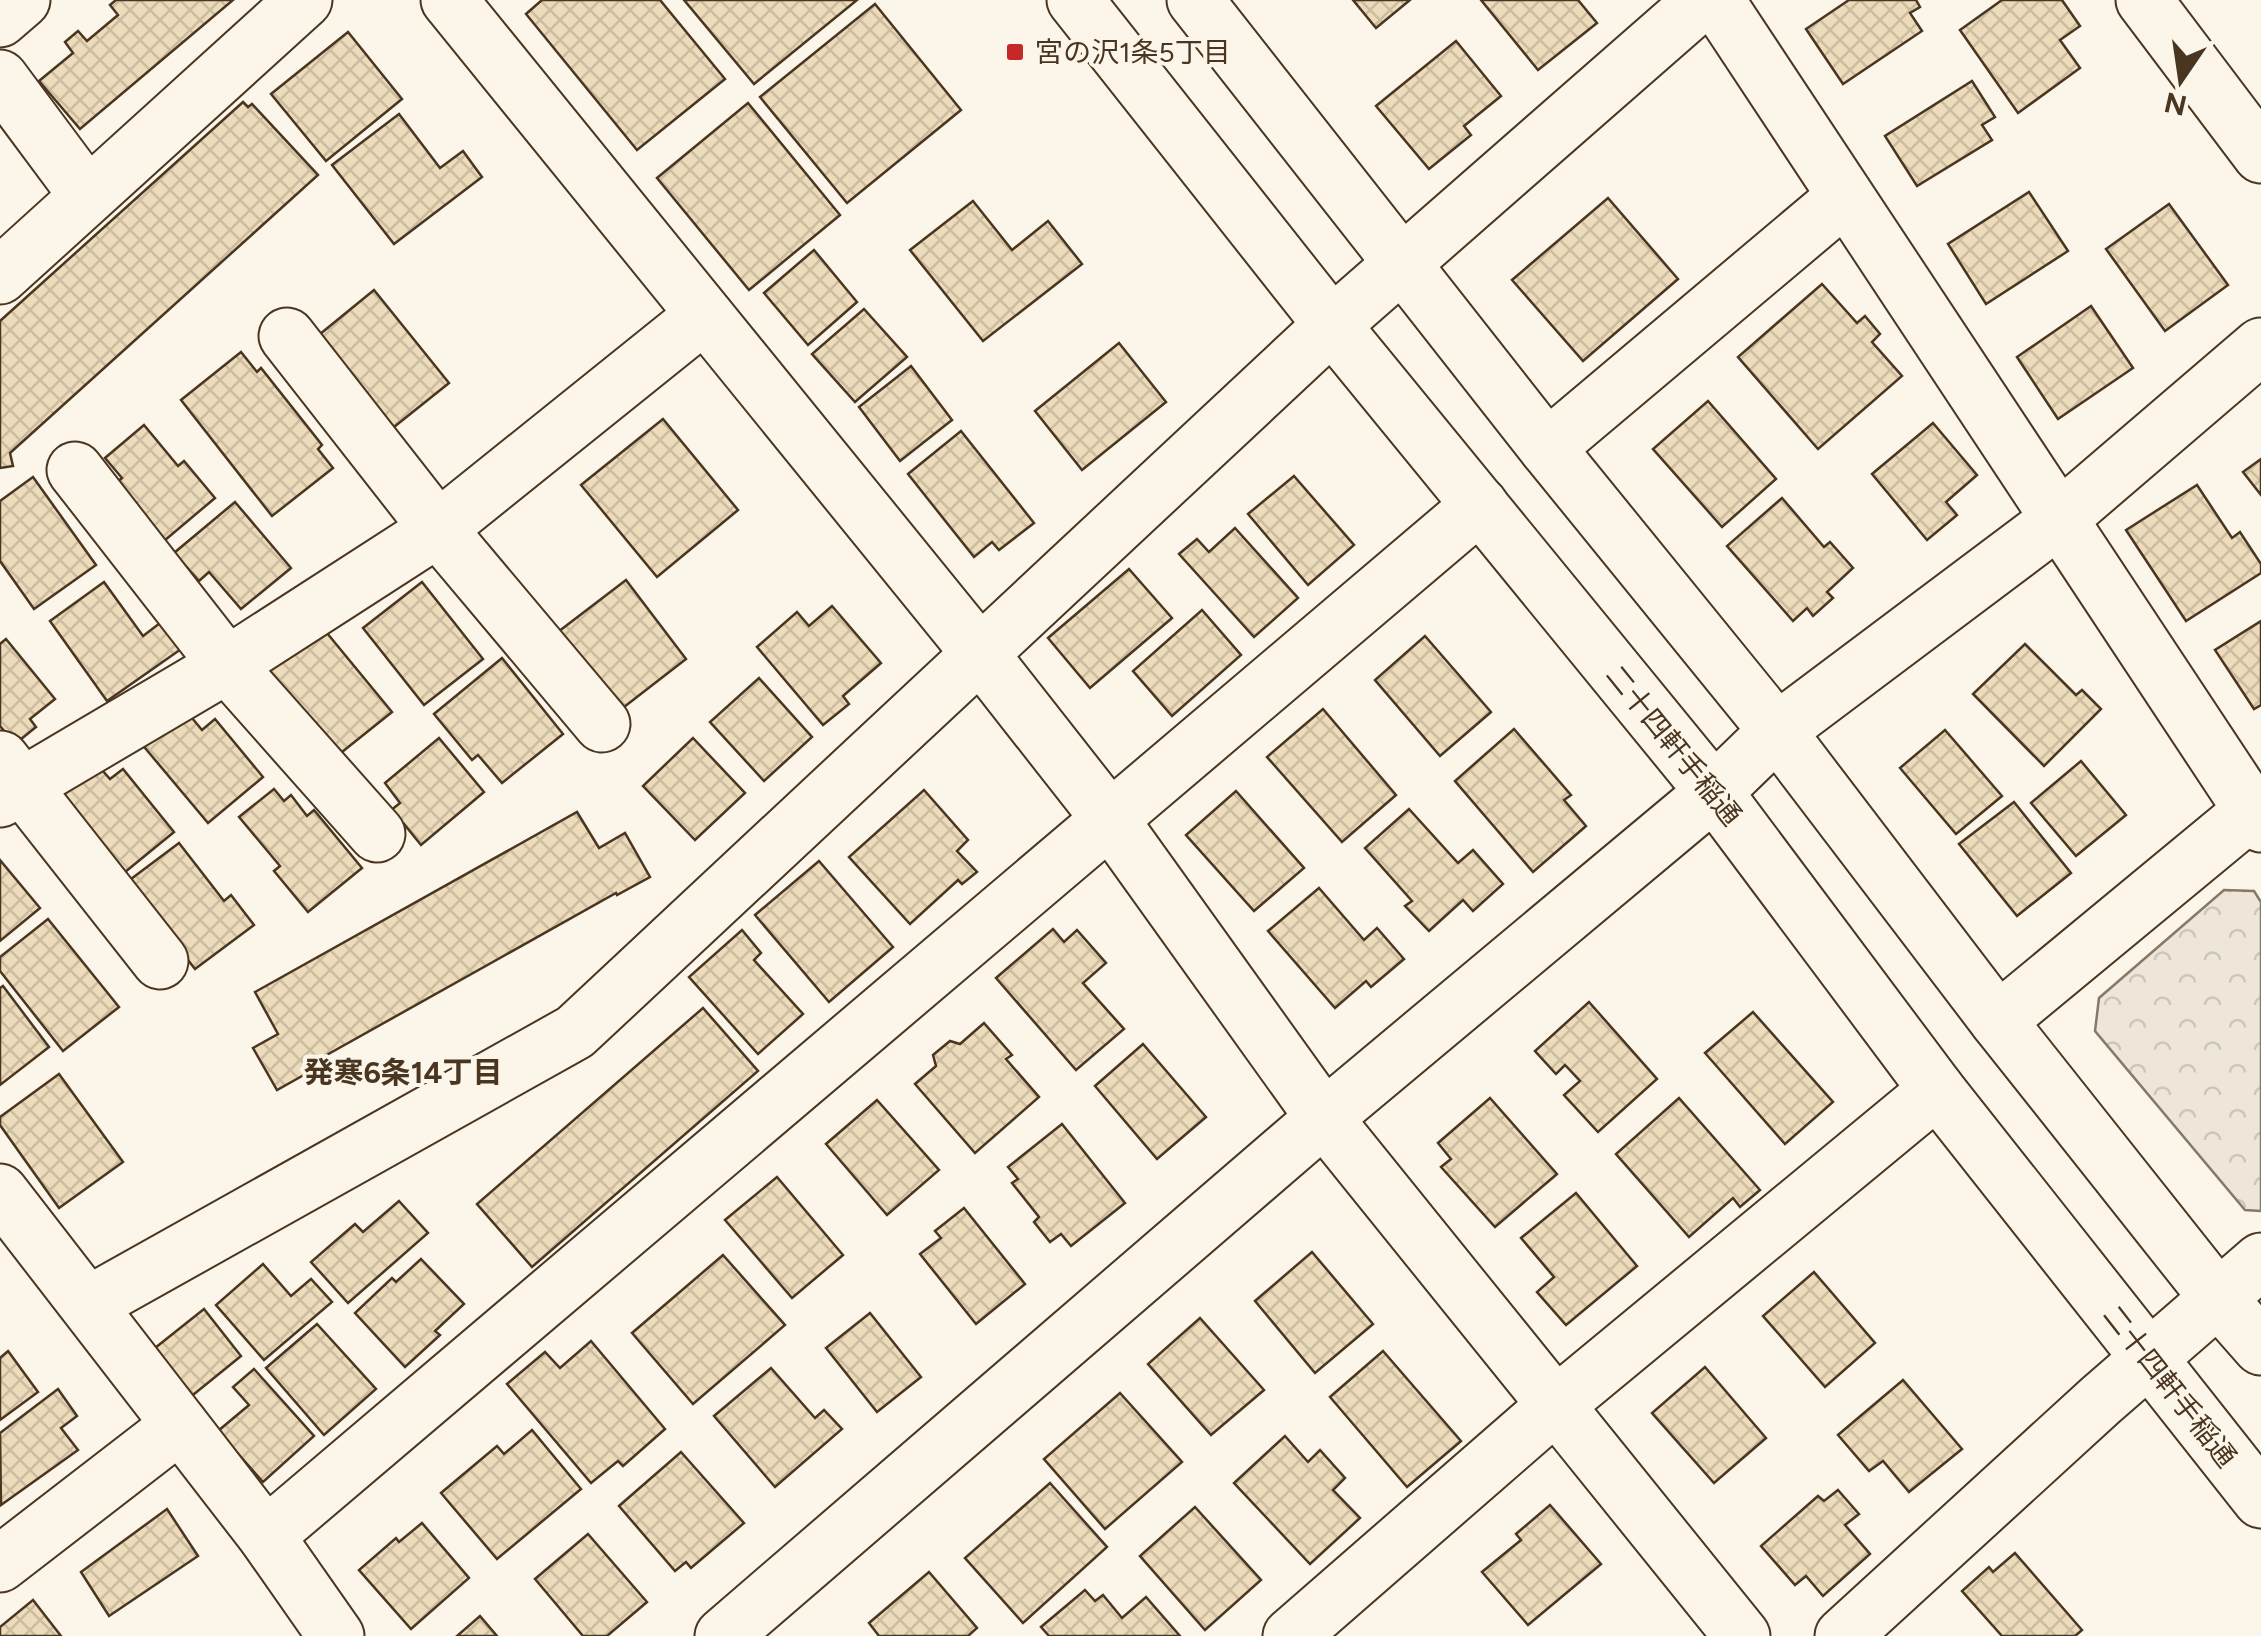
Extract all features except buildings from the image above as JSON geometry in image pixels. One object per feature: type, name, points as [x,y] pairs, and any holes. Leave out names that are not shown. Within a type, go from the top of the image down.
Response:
[{"type":"street","points":[[0,19],[22,0]]},
{"type":"street","points":[[0,276],[304,0]]},
{"type":"street","points":[[449,0],[982,655],[1109,818],[1324,1118],[1742,1636]]},
{"type":"street","name":"二十四軒手稲通","points":[[1075,0],[1332,325],[1714,792],[1937,1090],[2261,1500]]},
{"type":"street","points":[[1195,0],[1546,448],[1778,731],[1998,1022],[2217,1298],[2261,1347]]},
{"type":"street","points":[[89,1304],[575,1032],[1332,325],[1703,0]]},
{"type":"street","points":[[1716,0],[2257,818],[1998,1022]]},
{"type":"street","points":[[2144,0],[2261,155]]},
{"type":"street","points":[[0,78],[87,195]]},
{"type":"street","points":[[1546,448],[1845,197]]},
{"type":"street","points":[[160,961],[8,781],[227,665],[438,529],[704,316]]},
{"type":"street","points":[[288,336],[438,529],[602,724]]},
{"type":"street","points":[[722,1636],[1324,1118],[1714,792],[1778,731],[2058,520],[2261,346]]},
{"type":"street","points":[[75,470],[227,665],[377,834]]},
{"type":"street","points":[[266,1536],[1480,505]]},
{"type":"street","points":[[1291,1636],[1556,1406],[1937,1090]]},
{"type":"street","points":[[0,1192],[266,1536],[336,1636]]},
{"type":"street","points":[[1843,1636],[2148,1358],[2261,1261]]},
{"type":"street","points":[[0,1564],[180,1425]]},
{"type":"green space","points":[[2224,890],[2254,891],[2261,902],[2261,1211],[2245,1210],[2095,1031],[2099,998]]},
{"type":"place","name":"宮の沢1条5丁目","points":[[1015,52]]},
{"type":"district","name":"発寒6条14丁目","points":[[403,1072]]}]
